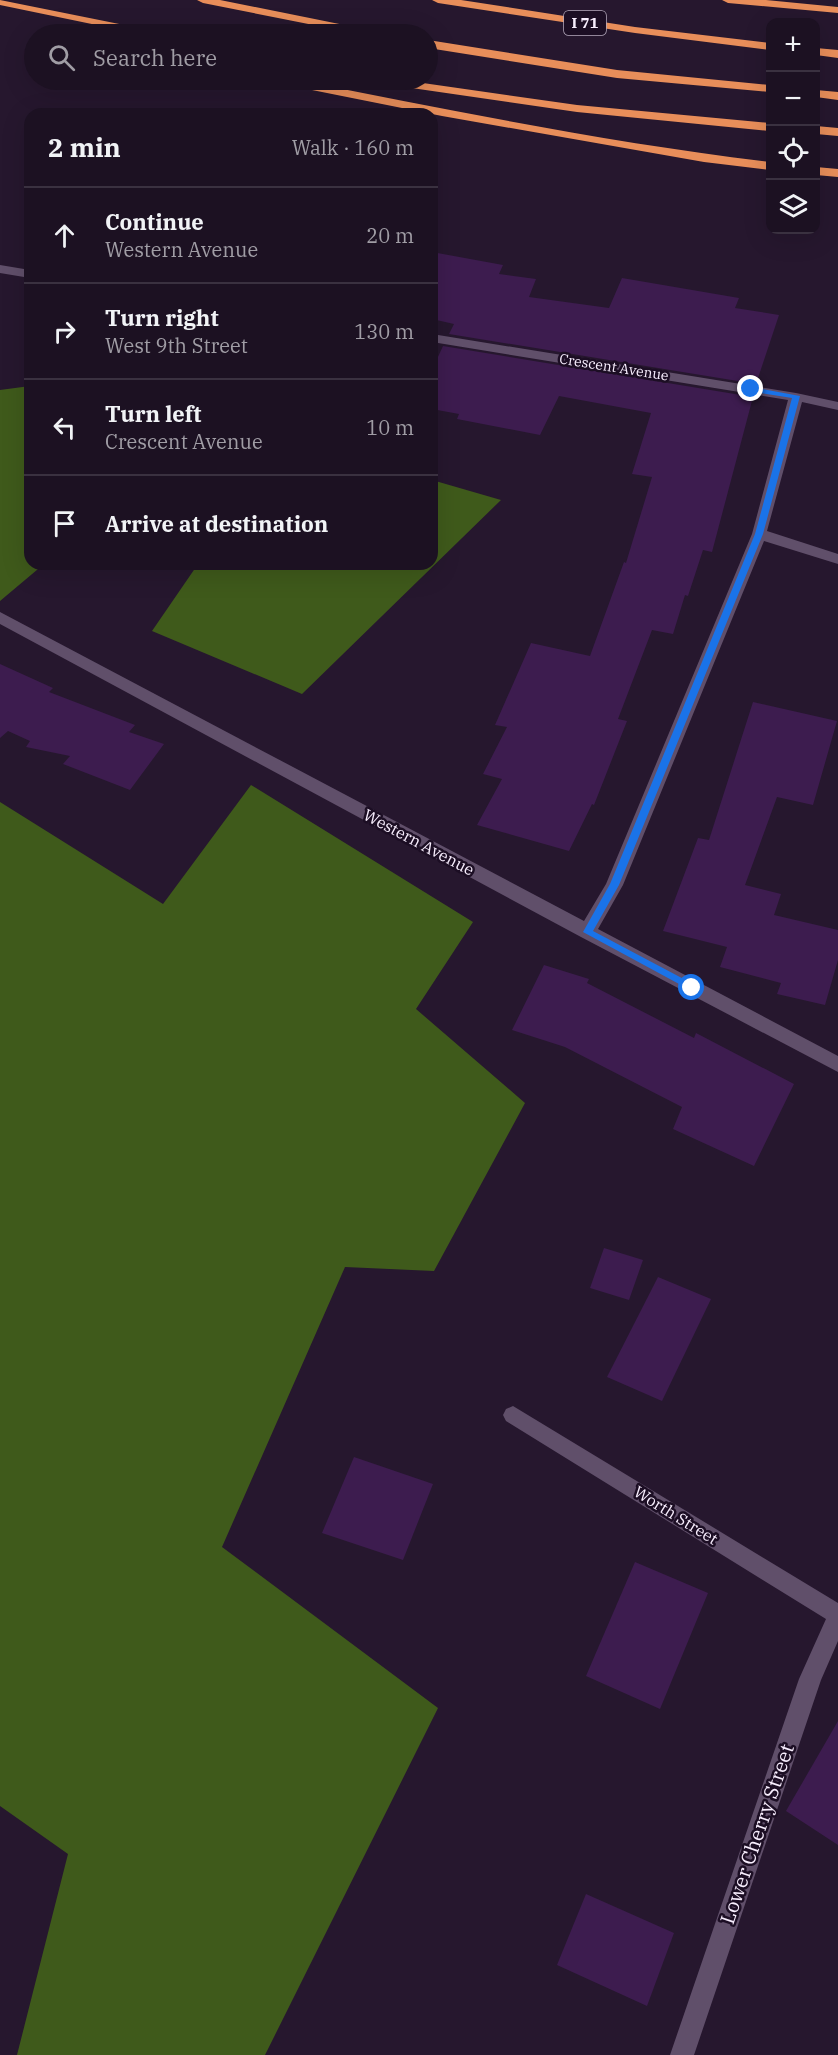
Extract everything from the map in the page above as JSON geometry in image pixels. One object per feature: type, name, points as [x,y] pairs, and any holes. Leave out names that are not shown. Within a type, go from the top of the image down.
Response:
[{"type":"highway","points":[[203,0],[324,24]]},
{"type":"highway","name":"I 71","points":[[438,0],[732,44],[766,47]]},
{"type":"highway","points":[[733,1],[838,10]]},
{"type":"highway","points":[[0,3],[67,24]]},
{"type":"highway","points":[[0,3],[104,24]]},
{"type":"highway","points":[[438,46],[617,74],[766,89]]},
{"type":"highway","points":[[820,52],[838,54]]},
{"type":"highway","points":[[438,88],[766,127]]},
{"type":"highway","points":[[332,90],[421,108]]},
{"type":"highway","points":[[820,94],[838,96]]},
{"type":"highway","points":[[438,111],[704,158],[766,165]]},
{"type":"highway","points":[[820,130],[838,132]]},
{"type":"highway","points":[[820,171],[838,173]]},
{"type":"street","points":[[0,269],[24,273]]},
{"type":"street","name":"Crescent Avenue","points":[[438,339],[796,396],[838,406]]},
{"type":"street","points":[[587,932],[614,885],[759,534],[796,396]]},
{"type":"street","points":[[759,534],[838,559]]},
{"type":"street","name":"Western Avenue","points":[[0,617],[838,1065]]},
{"type":"street","name":"Worth Street","points":[[513,1415],[838,1615]]},
{"type":"street","name":"Lower Cherry Street","points":[[682,2055],[810,1679],[838,1615]]},
{"type":"green space","points":[[24,387],[24,570],[37,570],[0,601],[0,390]]},
{"type":"green space","points":[[438,482],[501,500],[438,561]]},
{"type":"green space","points":[[194,570],[429,570],[302,694],[152,631]]},
{"type":"green space","points":[[251,785],[473,922],[416,1009],[525,1103],[434,1271],[345,1267],[222,1547],[438,1708],[265,2055],[17,2055],[68,1854],[0,1806],[0,802],[163,904]]},
{"type":"building","points":[[438,253],[503,265],[499,274],[536,279],[529,297],[609,308],[622,278],[739,298],[735,308],[779,315],[756,384],[449,334],[454,324],[438,320]]},
{"type":"building","points":[[443,346],[753,397],[712,552],[703,550],[688,596],[685,595],[673,634],[652,630],[618,719],[627,721],[594,805],[592,804],[569,851],[477,825],[502,779],[483,774],[507,727],[495,725],[531,643],[590,656],[624,562],[626,563],[652,477],[632,474],[651,413],[559,396],[540,435],[457,419],[459,414],[438,410],[438,357]]},
{"type":"building","points":[[0,664],[53,688],[49,692],[135,725],[129,732],[164,744],[130,790],[63,764],[70,756],[26,747],[30,741],[8,731],[0,738]]},
{"type":"building","points":[[753,702],[837,721],[813,805],[777,797],[745,885],[781,894],[774,915],[838,930],[838,960],[825,1005],[777,994],[781,983],[720,967],[727,947],[663,931],[698,838],[709,840]]},
{"type":"building","points":[[544,965],[589,979],[587,983],[694,1038],[696,1033],[794,1084],[754,1166],[673,1129],[682,1107],[565,1047],[512,1030]]},
{"type":"building","points":[[604,1248],[643,1260],[629,1300],[590,1288]]},
{"type":"building","points":[[658,1277],[711,1299],[662,1401],[607,1377]]},
{"type":"building","points":[[354,1457],[433,1484],[403,1560],[322,1533]]},
{"type":"building","points":[[635,1562],[708,1593],[660,1709],[586,1676]]},
{"type":"building","points":[[838,1721],[838,1845],[786,1811]]},
{"type":"building","points":[[586,1894],[674,1933],[647,2006],[557,1965]]},
{"type":"route","points":[[692,988],[587,932],[614,885],[759,534],[796,396],[751,389]]}]
